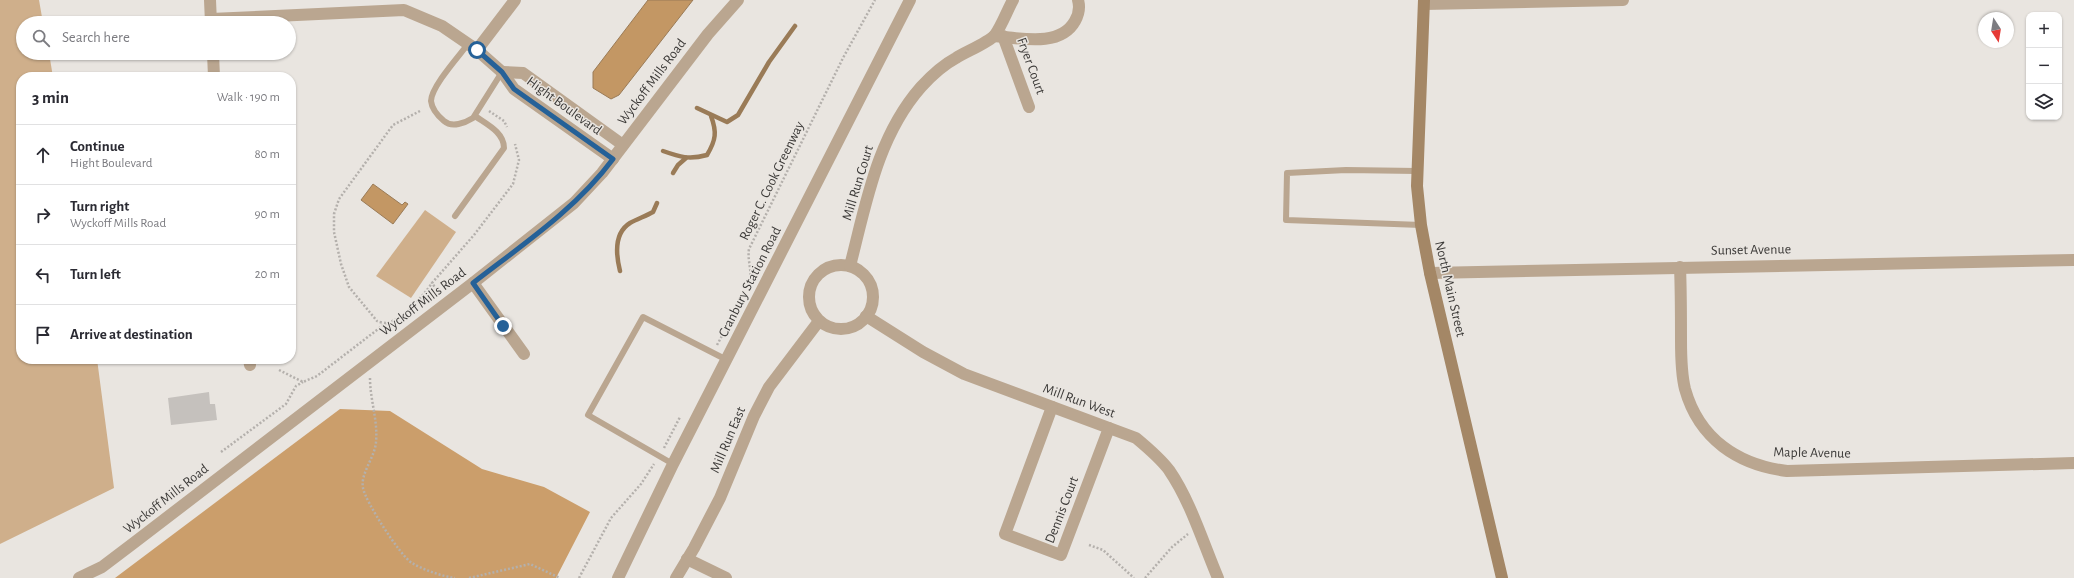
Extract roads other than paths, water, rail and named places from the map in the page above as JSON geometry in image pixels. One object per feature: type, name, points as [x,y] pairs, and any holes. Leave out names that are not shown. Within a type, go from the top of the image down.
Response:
[{"type":"street","points":[[210,0],[211,16]]},
{"type":"street","points":[[472,47],[515,0]]},
{"type":"street","name":"Wyckoff Mills Road","points":[[79,578],[102,567],[473,283],[574,203],[594,183],[708,34],[738,0]]},
{"type":"street","name":"Cranbury Station Road","points":[[618,578],[673,464],[910,0]]},
{"type":"street","points":[[1013,0],[999,36],[1043,39],[1060,36],[1072,26],[1078,16],[1078,0]]},
{"type":"street","points":[[1424,2],[1623,0]]},
{"type":"street","name":"North Main Street","points":[[1424,2],[1418,171],[1421,225],[1430,272],[1502,578]]},
{"type":"street","name":"Hight Boulevard","points":[[296,16],[404,10],[442,26],[472,47],[502,72],[514,89],[613,159]]},
{"type":"street","name":"Fryer Court","points":[[999,36],[1030,107]]},
{"type":"street","name":"Mill Run Court","points":[[850,266],[873,175],[886,142],[901,114],[921,87],[934,74],[954,59],[999,36]]},
{"type":"street","points":[[213,60],[214,72]]},
{"type":"street","name":"Hight Boulevard","points":[[502,72],[523,73],[624,145]]},
{"type":"street","points":[[562,123],[573,109]]},
{"type":"street","name":"Sunset Avenue","points":[[1430,272],[2074,260]]},
{"type":"street","points":[[840,264],[850,266],[865,275],[871,287],[873,300],[866,316],[858,323],[844,328],[828,326],[819,321],[810,304],[810,285],[819,274],[831,266],[840,264]]},
{"type":"street","name":"Maple Avenue","points":[[1680,267],[1682,369],[1685,388],[1692,408],[1702,426],[1725,448],[1748,462],[1768,468],[1787,471],[2074,463]]},
{"type":"street","points":[[473,283],[524,354]]},
{"type":"street","name":"Mill Run West","points":[[866,316],[923,352],[964,374],[1136,438],[1155,454],[1169,469],[1180,487],[1218,578]]},
{"type":"street","name":"Mill Run East","points":[[676,578],[720,498],[754,416],[769,387],[819,321]]},
{"type":"street","name":"Dennis Court","points":[[1052,407],[1004,534],[1061,555],[1109,428]]},
{"type":"street","points":[[687,559],[726,578]]},
{"type":"lane","points":[[472,47],[436,88],[431,100],[433,109],[438,117],[447,124],[456,125],[466,123],[475,116],[502,72]]},
{"type":"lane","points":[[455,216],[504,148],[504,141],[500,135],[475,116]]},
{"type":"lane","points":[[1418,171],[1346,170],[1287,173],[1286,220],[1421,225]]},
{"type":"lane","points":[[673,464],[588,416],[644,317],[727,360]]},
{"type":"waterway","points":[[697,108],[727,122],[738,115],[769,62],[795,26]]},
{"type":"waterway","points":[[663,151],[685,157],[707,155],[715,136],[711,116]]},
{"type":"waterway","points":[[673,173],[678,165],[686,158]]},
{"type":"waterway","points":[[620,271],[617,251],[621,232],[630,223],[653,212],[657,203]]}]
